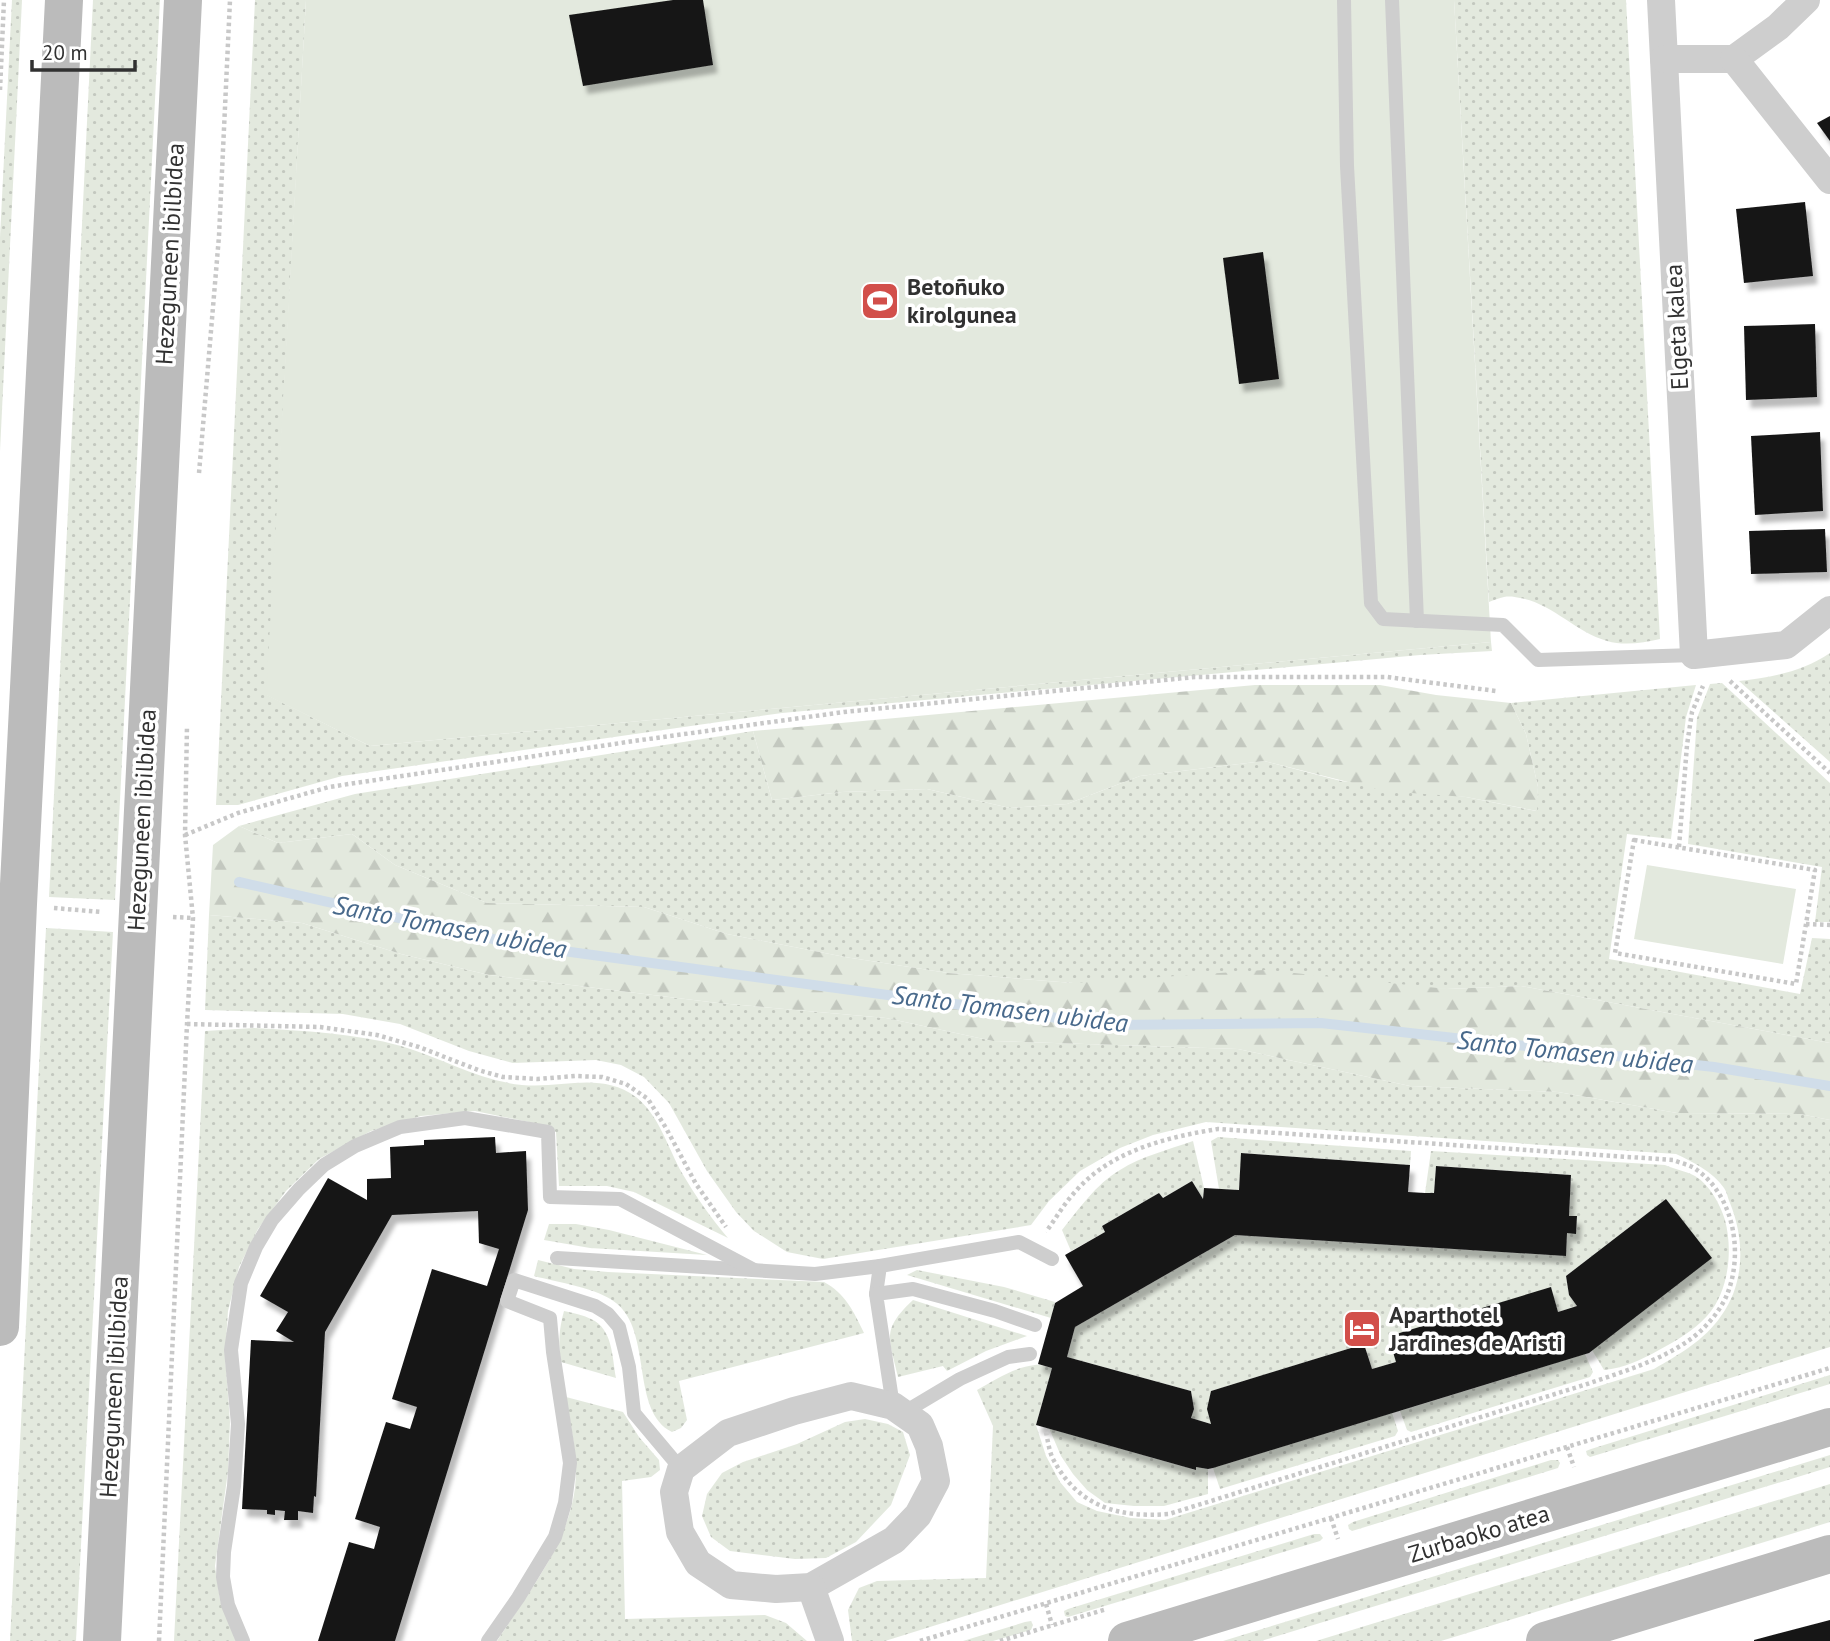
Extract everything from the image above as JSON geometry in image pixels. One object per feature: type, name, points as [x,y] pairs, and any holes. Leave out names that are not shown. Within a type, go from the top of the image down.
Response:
[{"type":"main road","points":[[0,1327],[18,905],[64,0]]},
{"type":"main road","name":"Hezeguneen ibilbidea","points":[[102,1641],[183,0]]},
{"type":"main road","name":"Zurbaoko atea","points":[[1127,1641],[1830,1427]]},
{"type":"main road","points":[[1545,1641],[1830,1554]]},
{"type":"street","name":"Elgeta kalea","points":[[1661,0],[1700,665]]},
{"type":"street","points":[[1664,59],[1734,59],[1778,27],[1806,0]]},
{"type":"street","points":[[1734,59],[1830,180]]},
{"type":"street","points":[[1700,665],[1786,645],[1830,610]]},
{"type":"street","points":[[851,1396],[898,1410],[920,1425],[929,1446],[936,1481],[918,1515],[894,1540],[811,1587],[776,1589],[731,1585],[698,1563],[680,1532],[674,1492],[681,1469],[728,1433],[851,1396]]},
{"type":"street","points":[[811,1587],[830,1641]]},
{"type":"lane","points":[[1344,0],[1347,166],[1370,603],[1383,619],[1503,625],[1538,660],[1700,665]]},
{"type":"lane","points":[[1392,0],[1417,621]]},
{"type":"lane","points":[[243,1641],[228,1605],[223,1577],[234,1486],[237,1424],[231,1350],[241,1283],[256,1247],[272,1220],[324,1165],[355,1146],[400,1127],[465,1118],[548,1132],[550,1197],[620,1199],[754,1270]]},
{"type":"lane","points":[[557,1258],[815,1274],[880,1266],[1019,1242],[1052,1259]]},
{"type":"lane","points":[[880,1266],[876,1294],[898,1410],[1008,1357],[1030,1354]]},
{"type":"lane","points":[[488,1641],[555,1537],[565,1503],[570,1463],[550,1318],[507,1301],[514,1280],[595,1307],[608,1314],[619,1326],[629,1367],[634,1413],[681,1469]]},
{"type":"lane","points":[[876,1294],[913,1289],[995,1311],[1035,1325]]},
{"type":"path","points":[[0,90],[4,0]]},
{"type":"path","points":[[199,482],[219,236],[230,0]]},
{"type":"path","points":[[1679,847],[1687,745],[1700,665]]},
{"type":"path","points":[[1722,675],[1830,773]]},
{"type":"path","points":[[185,835],[238,813],[328,787],[844,712],[1195,677],[1387,677],[1496,691]]},
{"type":"path","points":[[159,1641],[193,918],[185,835],[187,713]]},
{"type":"path","points":[[1634,840],[1815,870],[1806,924],[1796,984],[1615,953],[1634,840]]},
{"type":"path","points":[[18,905],[193,918]]},
{"type":"path","points":[[1806,924],[1830,925]]},
{"type":"path","points":[[187,1024],[320,1027],[377,1035],[503,1077],[602,1077],[626,1084],[648,1099],[696,1184],[729,1231]]},
{"type":"path","points":[[1033,1249],[1076,1190],[1102,1167],[1149,1144],[1218,1129],[1672,1160],[1696,1168],[1721,1196],[1730,1216],[1734,1243],[1734,1268],[1726,1296],[1714,1317],[1689,1341],[1665,1354],[1632,1369],[1584,1385],[1170,1514],[1149,1516],[1110,1510],[1092,1503],[1064,1477],[1052,1457],[1046,1432]]},
{"type":"path","points":[[920,1641],[1830,1368]]},
{"type":"path","points":[[1567,1447],[1574,1467]]},
{"type":"path","points":[[1331,1518],[1338,1539]]},
{"type":"path","points":[[1046,1604],[1052,1625]]},
{"type":"green space","points":[[12,0],[22,0],[0,451],[0,237]]},
{"type":"green space","points":[[93,0],[160,0],[115,900],[49,897]]},
{"type":"green space","points":[[255,0],[306,0],[267,695],[370,746],[1491,642],[1492,651],[1420,655],[782,713],[342,776],[238,805],[216,805]]},
{"type":"green space","name":"Betoñuko kirolgunea","points":[[306,0],[1454,0],[1491,642],[370,746],[266,695]]},
{"type":"green space","points":[[1454,0],[1626,0],[1660,639],[1613,643],[1595,637],[1532,601],[1508,597],[1489,602]]},
{"type":"green space","points":[[1830,653],[1830,762],[1739,681],[1786,673],[1809,665]]},
{"type":"green space","points":[[1722,683],[1830,783],[1830,922],[1815,922],[1822,867],[1688,844],[1697,718],[1710,684]]},
{"type":"green space","points":[[1255,685],[1380,685],[1436,695],[1511,703],[1526,734],[1538,787],[1537,811],[1466,797],[1384,791],[1264,761],[1140,776],[1067,804],[1010,808],[927,789],[842,792],[772,800],[753,731]]},
{"type":"green space","points":[[1696,685],[1686,717],[1671,839],[1627,834],[1609,959],[1800,994],[1812,938],[1830,939],[1830,1043],[1521,986],[1447,989],[1073,983],[948,973],[845,957],[727,934],[644,907],[487,903],[395,865],[352,834],[278,843],[239,826],[355,794],[753,731],[772,800],[842,792],[927,789],[1010,808],[1067,804],[1140,776],[1264,761],[1341,781],[1466,797],[1536,811],[1538,787],[1526,734],[1511,703]]},
{"type":"green space","points":[[239,826],[278,843],[352,834],[395,865],[487,903],[644,907],[727,934],[845,957],[948,973],[1073,983],[1264,970],[1447,989],[1521,986],[1830,1043],[1830,1120],[1800,1114],[1677,1113],[1558,1092],[1410,1086],[1238,1049],[993,1041],[886,1018],[718,1003],[489,975],[401,954],[302,923],[209,915],[213,845]]},
{"type":"green space","points":[[1647,865],[1796,889],[1783,964],[1634,939]]},
{"type":"green space","points":[[209,915],[302,923],[401,954],[489,975],[718,1003],[886,1018],[993,1041],[1238,1049],[1410,1086],[1558,1092],[1677,1113],[1800,1114],[1830,1120],[1830,1347],[885,1641],[852,1641],[848,1610],[859,1588],[877,1581],[986,1578],[993,1426],[977,1390],[1005,1374],[1035,1365],[1052,1368],[1036,1425],[1046,1456],[1060,1482],[1077,1502],[1097,1511],[1131,1518],[1165,1520],[1663,1364],[1715,1325],[1735,1290],[1740,1246],[1735,1217],[1725,1190],[1708,1172],[1676,1154],[1206,1122],[1153,1135],[1120,1148],[1080,1171],[1049,1201],[1031,1225],[823,1259],[787,1252],[754,1231],[736,1212],[707,1171],[669,1103],[644,1077],[621,1065],[596,1060],[513,1063],[469,1051],[400,1024],[343,1014],[205,1010]]},
{"type":"green space","points":[[46,928],[113,932],[76,1641],[10,1641]]},
{"type":"green space","points":[[254,1028],[365,1038],[401,1046],[506,1083],[537,1086],[595,1083],[622,1089],[636,1097],[651,1113],[687,1182],[728,1238],[634,1192],[607,1186],[559,1186],[556,1132],[529,1122],[475,1111],[421,1116],[371,1131],[319,1159],[286,1191],[258,1229],[239,1267],[228,1311],[225,1355],[230,1422],[228,1471],[215,1566],[220,1600],[236,1641],[174,1641],[205,1031]]},
{"type":"green space","points":[[1218,1137],[1411,1151],[1410,1165],[1242,1153],[1239,1190],[1219,1189],[1211,1141]]},
{"type":"green space","points":[[1193,1141],[1204,1188],[1203,1199],[1192,1181],[1163,1198],[1159,1193],[1102,1226],[1105,1232],[1071,1251],[1062,1230],[1103,1182],[1137,1161]]},
{"type":"green space","points":[[1431,1151],[1665,1165],[1695,1176],[1714,1195],[1725,1220],[1729,1257],[1720,1295],[1707,1316],[1684,1335],[1632,1363],[1604,1370],[1592,1350],[1711,1258],[1666,1199],[1566,1276],[1569,1295],[1577,1306],[1558,1312],[1551,1288],[1396,1362],[1372,1369],[1364,1344],[1211,1391],[1211,1424],[1191,1418],[1194,1409],[1191,1391],[1067,1357],[1075,1327],[1235,1235],[1566,1256],[1567,1233],[1576,1233],[1577,1216],[1569,1216],[1571,1175],[1436,1166],[1434,1193],[1425,1193]]},
{"type":"green space","points":[[549,1224],[576,1224],[609,1230],[707,1255],[590,1248],[544,1240]]},
{"type":"green space","points":[[538,1260],[574,1269],[608,1272],[824,1282],[843,1297],[864,1333],[679,1381],[687,1420],[681,1428],[672,1432],[659,1422],[651,1407],[634,1332],[627,1316],[616,1303],[599,1293],[534,1276]]},
{"type":"green space","points":[[917,1270],[1004,1287],[1055,1302],[1051,1318],[907,1275]]},
{"type":"green space","points":[[913,1300],[1027,1336],[986,1351],[947,1371],[943,1366],[898,1377],[890,1335],[896,1319]]},
{"type":"green space","points":[[564,1311],[591,1319],[604,1329],[610,1344],[616,1378],[561,1362],[559,1336]]},
{"type":"green space","points":[[1585,1354],[1593,1372],[1590,1377],[1411,1432],[1407,1430],[1400,1411]]},
{"type":"green space","points":[[1830,1375],[1830,1384],[1590,1457],[1587,1455],[1586,1451],[1591,1449]]},
{"type":"green space","points":[[566,1397],[623,1412],[639,1437],[659,1460],[660,1470],[651,1477],[622,1481],[625,1619],[765,1615],[786,1623],[807,1641],[497,1641],[545,1568],[571,1509],[576,1465]]},
{"type":"green space","points":[[1392,1413],[1398,1431],[1395,1436],[1220,1489],[1213,1468]]},
{"type":"green space","points":[[865,1419],[888,1424],[903,1432],[910,1455],[891,1505],[856,1542],[826,1558],[795,1559],[730,1551],[711,1537],[702,1516],[707,1494],[722,1473],[743,1462],[797,1444],[845,1422]]},
{"type":"green space","points":[[1049,1428],[1195,1470],[1196,1467],[1208,1469],[1208,1494],[1164,1506],[1105,1503],[1087,1490],[1073,1474],[1061,1456]]},
{"type":"green space","points":[[1830,1455],[1830,1467],[1261,1641],[1223,1641]]},
{"type":"green space","points":[[1558,1460],[1558,1468],[1352,1531],[1349,1529],[1348,1525],[1353,1522]]},
{"type":"green space","points":[[1830,1484],[1830,1522],[1441,1641],[1316,1641]]},
{"type":"green space","points":[[1320,1534],[1323,1538],[1065,1616],[1064,1611],[1068,1609]]},
{"type":"green space","points":[[1031,1621],[1031,1630],[993,1641],[963,1641],[1025,1622]]},
{"type":"building","points":[[673,0],[703,0],[713,65],[583,86],[569,15]]},
{"type":"building","points":[[1830,116],[1830,141],[1817,123]]},
{"type":"building","points":[[1805,202],[1813,276],[1744,283],[1736,209]]},
{"type":"building","points":[[1263,252],[1279,379],[1239,384],[1223,258]]},
{"type":"building","points":[[1815,324],[1817,397],[1746,400],[1744,326]]},
{"type":"building","points":[[1820,432],[1823,511],[1755,515],[1751,436]]},
{"type":"building","points":[[1825,529],[1827,572],[1751,574],[1749,531]]},
{"type":"building","points":[[495,1137],[496,1153],[526,1151],[528,1210],[395,1641],[318,1641],[349,1542],[374,1549],[380,1527],[355,1519],[386,1422],[410,1429],[417,1407],[392,1399],[432,1269],[487,1286],[499,1249],[479,1243],[478,1211],[392,1215],[325,1332],[316,1497],[314,1496],[313,1513],[298,1511],[298,1520],[284,1520],[285,1511],[275,1510],[275,1515],[267,1514],[267,1510],[242,1509],[251,1340],[294,1342],[276,1331],[288,1312],[260,1296],[328,1178],[367,1200],[367,1179],[391,1178],[390,1147],[424,1145],[424,1140]]},
{"type":"building","points":[[1241,1153],[1410,1165],[1408,1192],[1434,1193],[1436,1166],[1571,1175],[1569,1216],[1577,1216],[1576,1234],[1567,1233],[1566,1256],[1235,1235],[1075,1327],[1067,1357],[1191,1391],[1194,1409],[1191,1418],[1211,1424],[1207,1409],[1211,1391],[1364,1344],[1372,1369],[1396,1362],[1393,1335],[1551,1287],[1558,1312],[1577,1306],[1569,1295],[1566,1276],[1666,1199],[1712,1258],[1589,1353],[1213,1468],[1196,1467],[1196,1470],[1036,1425],[1052,1368],[1038,1364],[1055,1303],[1083,1286],[1065,1255],[1105,1232],[1102,1226],[1159,1193],[1163,1198],[1192,1181],[1203,1199],[1204,1188],[1239,1190]]},
{"type":"building","points":[[1830,1620],[1830,1641],[1754,1641],[1754,1640]]},
{"type":"waterway","name":"Santo Tomasen ubidea","points":[[239,882],[519,945],[1109,1025],[1321,1023],[1714,1067],[1830,1086]]},
{"type":"place","name":"Betoñuko kirolgunea","points":[[880,301]]},
{"type":"place","name":"Aparthotel Jardines de Aristi","points":[[1362,1329]]}]
